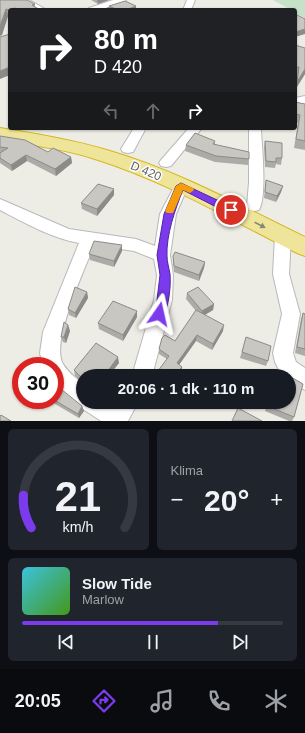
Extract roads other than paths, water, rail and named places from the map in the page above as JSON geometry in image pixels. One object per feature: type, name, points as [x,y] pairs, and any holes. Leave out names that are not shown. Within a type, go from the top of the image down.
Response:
[{"type":"highway","points":[[42,130],[79,136],[128,149],[166,163],[305,232]]},
{"type":"highway","name":"D 420","points":[[0,134],[68,145],[118,159],[181,186],[305,247]]},
{"type":"street","points":[[22,0],[39,8]]},
{"type":"street","points":[[98,8],[122,0]]},
{"type":"street","points":[[128,149],[139,130]]},
{"type":"street","points":[[166,163],[194,130]]},
{"type":"street","points":[[254,206],[256,182],[255,130]]},
{"type":"street","points":[[145,369],[162,300],[165,275],[162,255],[168,214],[181,186]]},
{"type":"street","points":[[0,204],[47,227],[68,234],[136,245],[162,255]]},
{"type":"street","points":[[283,236],[281,274],[291,314],[283,352],[284,362],[290,369],[305,380]]},
{"type":"street","points":[[51,357],[50,353],[52,332],[89,238]]},
{"type":"street","points":[[64,381],[76,391]]},
{"type":"street","points":[[100,409],[116,420],[123,409]]}]
